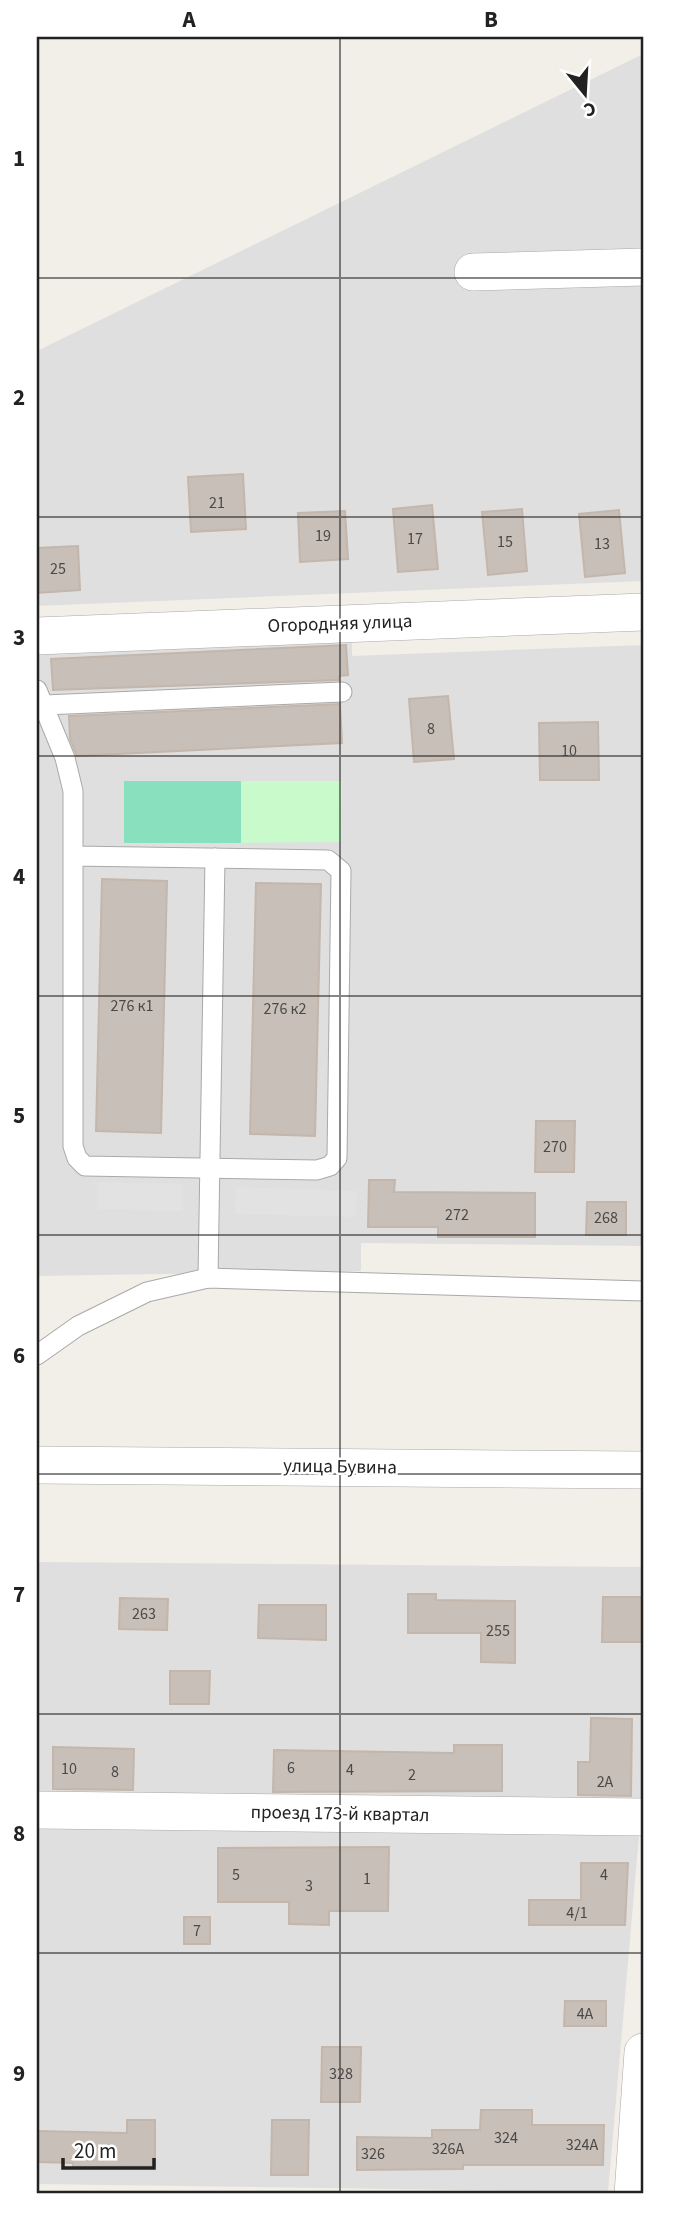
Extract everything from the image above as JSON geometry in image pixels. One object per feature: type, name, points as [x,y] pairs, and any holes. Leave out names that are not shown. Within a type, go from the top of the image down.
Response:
[{"type":"street","points":[[473,272],[643,267]]},
{"type":"street","name":"Огородняя улица","points":[[37,636],[643,612]]},
{"type":"street","name":"улица Бувина","points":[[37,1465],[643,1470]]},
{"type":"street","name":"проезд 173-й квартал","points":[[37,1810],[643,1817]]},
{"type":"street","points":[[633,2194],[643,2052]]},
{"type":"lane","points":[[73,856],[328,860],[341,871],[337,1158],[330,1166],[317,1170],[85,1166],[77,1158],[72,1146],[72,791],[65,758],[41,697],[342,692]]},
{"type":"lane","points":[[208,1278],[215,858]]},
{"type":"lane","points":[[37,1355],[78,1326],[147,1292],[208,1278],[643,1291]]},
{"type":"shaded area","points":[[643,54],[643,581],[37,606],[37,351]]},
{"type":"shaded area","points":[[352,638],[352,656],[643,645],[643,1246],[361,1243],[361,1271],[37,1276],[37,652]]},
{"type":"shaded area","points":[[98,1182],[183,1184],[182,1211],[97,1209]]},
{"type":"shaded area","points":[[236,1187],[357,1191],[356,1217],[235,1214]]},
{"type":"shaded area","points":[[37,1562],[643,1567],[643,1790],[608,2192],[37,2184]]},
{"type":"green space","points":[[124,781],[241,781],[241,843],[124,843]]},
{"type":"green space","points":[[241,781],[342,781],[341,842],[241,843]]},
{"type":"building","points":[[243,474],[246,529],[191,532],[188,477]]},
{"type":"building","points":[[432,505],[438,569],[398,572],[393,509]]},
{"type":"building","points":[[522,509],[527,571],[488,575],[482,512]]},
{"type":"building","points":[[619,510],[625,573],[585,577],[579,514]]},
{"type":"building","points":[[345,511],[348,559],[300,562],[298,513]]},
{"type":"building","points":[[78,546],[80,590],[37,593],[37,548]]},
{"type":"building","points":[[346,645],[348,675],[339,676],[339,680],[53,690],[51,659]]},
{"type":"building","points":[[448,696],[454,759],[414,762],[409,699]]},
{"type":"building","points":[[340,704],[342,743],[77,756],[70,739],[69,716]]},
{"type":"building","points":[[598,722],[599,780],[540,780],[539,723]]},
{"type":"building","points":[[102,879],[167,881],[161,1133],[96,1131]]},
{"type":"building","points":[[256,883],[321,884],[315,1136],[250,1134]]},
{"type":"building","points":[[536,1121],[575,1121],[574,1172],[535,1172]]},
{"type":"building","points":[[369,1180],[395,1180],[394,1192],[535,1193],[535,1237],[438,1237],[438,1227],[368,1227]]},
{"type":"building","points":[[587,1202],[626,1202],[626,1235],[586,1235]]},
{"type":"building","points":[[408,1594],[436,1594],[436,1600],[515,1601],[515,1663],[481,1662],[481,1633],[408,1633]]},
{"type":"building","points":[[603,1597],[643,1597],[643,1642],[602,1642]]},
{"type":"building","points":[[120,1598],[168,1599],[167,1630],[119,1629]]},
{"type":"building","points":[[259,1605],[326,1605],[326,1640],[258,1638]]},
{"type":"building","points":[[170,1671],[210,1671],[209,1704],[170,1704]]},
{"type":"building","points":[[591,1718],[632,1719],[631,1796],[578,1795],[578,1762],[590,1762]]},
{"type":"building","points":[[454,1745],[502,1745],[502,1791],[273,1792],[274,1750],[454,1753]]},
{"type":"building","points":[[53,1747],[134,1749],[133,1790],[53,1789]]},
{"type":"building","points":[[389,1847],[388,1911],[329,1911],[329,1925],[289,1924],[289,1902],[218,1902],[218,1848]]},
{"type":"building","points":[[581,1863],[628,1863],[625,1925],[529,1925],[529,1900],[581,1900]]},
{"type":"building","points":[[184,1917],[210,1917],[210,1944],[184,1944]]},
{"type":"building","points":[[565,2001],[606,2001],[606,2026],[564,2026]]},
{"type":"building","points":[[322,2047],[361,2047],[360,2102],[321,2102]]},
{"type":"building","points":[[481,2110],[532,2110],[532,2125],[604,2125],[603,2165],[463,2165],[463,2169],[357,2170],[357,2137],[432,2138],[432,2130],[480,2130]]},
{"type":"building","points":[[127,2120],[155,2120],[155,2166],[73,2167],[73,2163],[37,2162],[37,2131],[127,2133]]},
{"type":"building","points":[[272,2120],[309,2120],[308,2175],[271,2175]]}]
